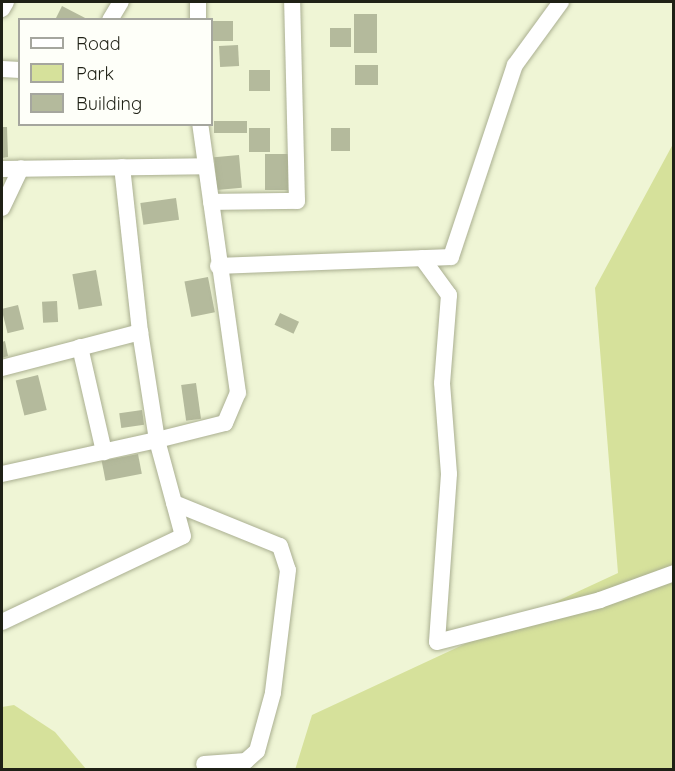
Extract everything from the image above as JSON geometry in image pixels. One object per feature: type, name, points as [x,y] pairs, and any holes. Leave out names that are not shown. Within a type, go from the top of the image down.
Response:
[{"type":"street","points":[[2,9],[6,2]]},
{"type":"street","points":[[111,18],[121,2]]},
{"type":"street","points":[[198,2],[198,18]]},
{"type":"street","points":[[211,202],[297,201],[292,2]]},
{"type":"street","points":[[218,266],[451,257],[515,65],[561,2]]},
{"type":"street","points":[[2,69],[18,70]]},
{"type":"street","points":[[2,474],[225,423],[238,393],[218,266],[200,126]]},
{"type":"street","points":[[2,169],[206,166]]},
{"type":"street","points":[[2,622],[183,537],[158,440],[140,332],[122,167]]},
{"type":"street","points":[[2,208],[21,168]]},
{"type":"street","points":[[422,258],[449,295],[442,383],[449,474],[437,642],[600,600],[674,573]]},
{"type":"street","points":[[2,368],[140,332]]},
{"type":"street","points":[[81,347],[104,452]]},
{"type":"street","points":[[174,503],[280,546],[288,570],[273,693],[257,751],[246,761],[204,764]]},
{"type":"green space","points":[[673,144],[673,769],[295,770],[312,715],[618,573],[595,288]]},
{"type":"green space","points":[[14,705],[55,732],[86,769],[2,769],[2,707]]},
{"type":"building","points":[[62,6],[85,18],[56,18]]},
{"type":"building","points":[[354,14],[377,14],[377,53],[354,53]]},
{"type":"building","points":[[213,21],[233,21],[233,41],[213,41]]},
{"type":"building","points":[[330,28],[351,28],[351,47],[330,47]]},
{"type":"building","points":[[238,45],[239,66],[220,67],[219,46]]},
{"type":"building","points":[[355,65],[378,65],[378,85],[355,85]]},
{"type":"building","points":[[249,70],[270,70],[270,91],[249,91]]},
{"type":"building","points":[[214,121],[247,121],[247,133],[214,133]]},
{"type":"building","points":[[2,127],[7,127],[8,157],[2,158]]},
{"type":"building","points":[[249,128],[270,128],[270,152],[249,152]]},
{"type":"building","points":[[331,128],[350,128],[350,151],[331,151]]},
{"type":"building","points":[[265,154],[288,154],[288,190],[265,190]]},
{"type":"building","points":[[239,155],[242,188],[217,190],[214,157]]},
{"type":"building","points":[[176,198],[179,220],[143,225],[140,203]]},
{"type":"building","points":[[96,270],[102,305],[79,310],[72,274]]},
{"type":"building","points":[[208,277],[215,312],[191,317],[184,282]]},
{"type":"building","points":[[57,301],[58,322],[43,323],[42,302]]},
{"type":"building","points":[[18,305],[24,329],[8,333],[2,309]]},
{"type":"building","points":[[280,313],[299,322],[294,334],[275,325]]},
{"type":"building","points":[[5,341],[8,356],[2,358],[2,342]]},
{"type":"building","points":[[38,375],[47,410],[24,415],[16,381]]},
{"type":"building","points":[[196,383],[201,419],[186,421],[181,385]]},
{"type":"building","points":[[142,410],[144,425],[121,428],[119,413]]},
{"type":"building","points":[[138,454],[142,474],[105,481],[102,461]]}]
